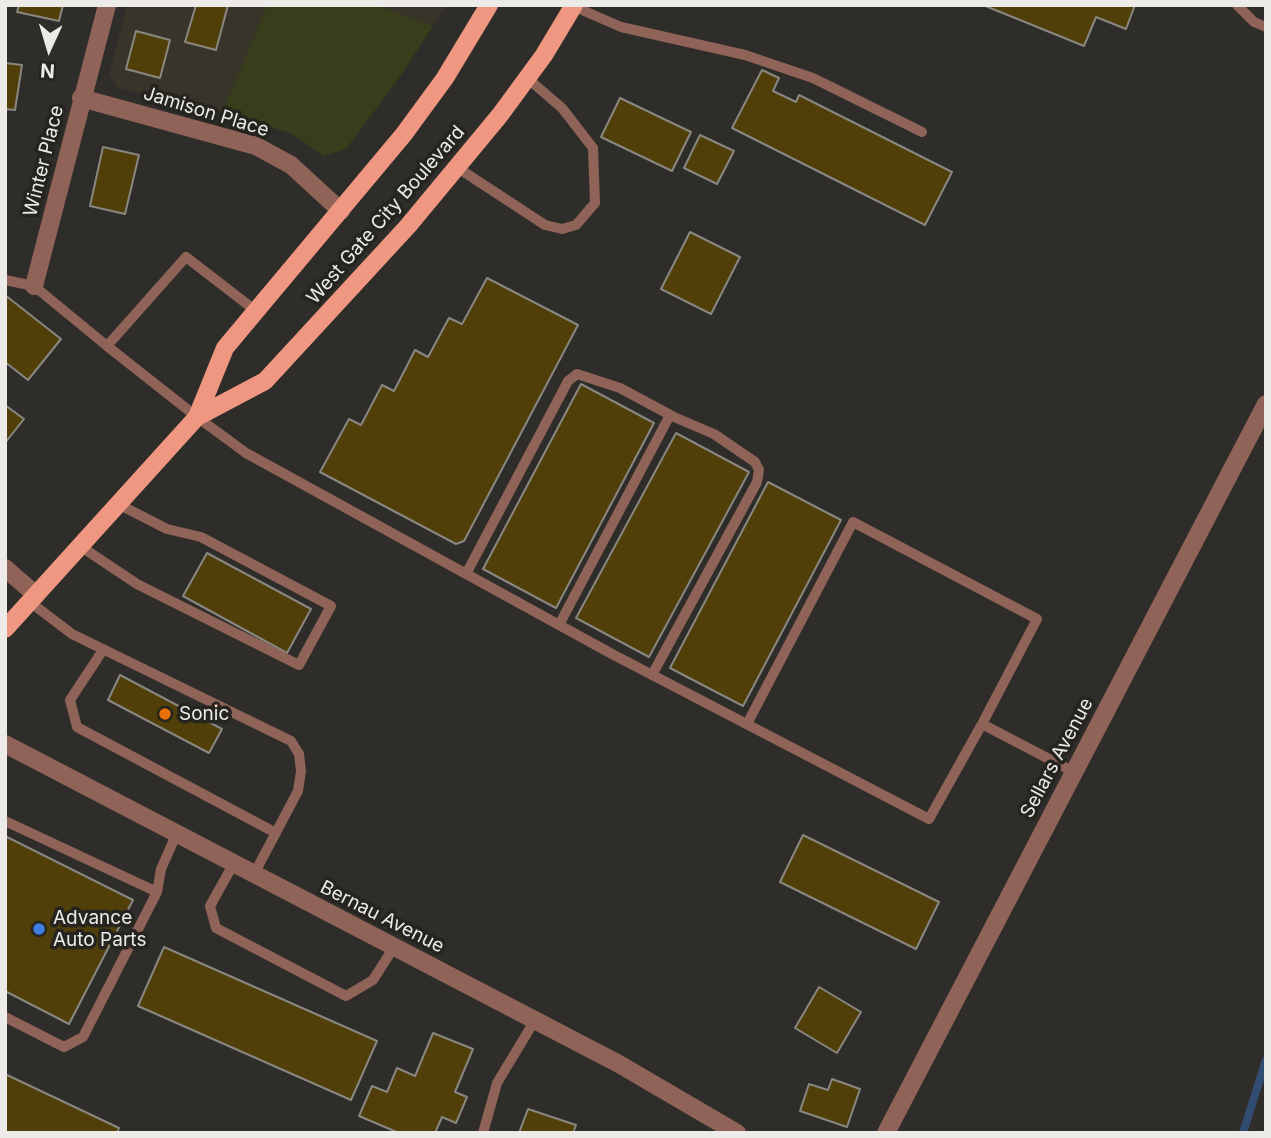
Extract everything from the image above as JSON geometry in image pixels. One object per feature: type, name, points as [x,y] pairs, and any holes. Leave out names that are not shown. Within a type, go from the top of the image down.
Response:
[{"type":"main road","name":"West Gate City Boulevard","points":[[197,417],[225,348],[421,111],[445,78],[489,5]]},
{"type":"main road","name":"West Gate City Boulevard","points":[[5,629],[197,417],[265,381],[458,169],[527,78],[573,6]]},
{"type":"street","name":"Winter Place","points":[[34,286],[107,5]]},
{"type":"street","name":"Jamison Place","points":[[81,98],[256,146],[291,165],[341,211]]},
{"type":"street","name":"Sellars Avenue","points":[[886,1133],[1266,404]]},
{"type":"street","points":[[5,568],[33,599]]},
{"type":"street","name":"Bernau Avenue","points":[[5,744],[619,1064],[737,1133]]},
{"type":"lane","points":[[1237,5],[1254,22],[1266,27]]},
{"type":"lane","points":[[573,6],[621,27],[745,55],[813,78],[922,132]]},
{"type":"lane","points":[[458,169],[545,225],[562,229],[576,225],[595,203],[593,148],[562,108],[527,78]]},
{"type":"lane","points":[[107,346],[186,257],[256,311]]},
{"type":"lane","points":[[5,280],[34,286],[246,453],[652,675],[929,819],[1037,620],[853,522],[747,724]]},
{"type":"lane","points":[[467,575],[568,380],[578,374],[620,388],[670,415],[714,434],[755,462],[759,470],[757,482],[652,675]]},
{"type":"lane","points":[[559,625],[670,415]]},
{"type":"lane","points":[[80,546],[136,584],[299,665],[331,606],[201,537],[167,529],[118,504]]},
{"type":"lane","points":[[33,599],[72,634],[290,741],[299,754],[301,771],[298,791],[254,874]]},
{"type":"lane","points":[[103,650],[70,700],[77,727],[275,833]]},
{"type":"lane","points":[[982,724],[1074,772]]},
{"type":"lane","points":[[5,821],[157,892]]},
{"type":"lane","points":[[5,1017],[64,1047],[83,1037],[157,892],[161,869],[177,834]]},
{"type":"lane","points":[[234,863],[210,906],[216,928],[346,996],[373,981],[394,947]]},
{"type":"lane","points":[[483,1133],[497,1083],[535,1020]]},
{"type":"shaded area","points":[[127,5],[267,5],[222,113],[118,88],[109,75]]},
{"type":"shaded area","points":[[375,5],[447,5],[433,26]]},
{"type":"green space","points":[[267,5],[375,5],[433,26],[399,78],[346,149],[324,156],[290,133],[222,113]]},
{"type":"building","points":[[19,5],[63,5],[59,21],[17,12]]},
{"type":"building","points":[[196,5],[228,5],[216,50],[185,42]]},
{"type":"building","points":[[983,5],[1135,5],[1126,29],[1096,17],[1084,46]]},
{"type":"building","points":[[136,31],[170,40],[160,78],[126,69]]},
{"type":"building","points":[[5,63],[22,65],[15,110],[5,109]]},
{"type":"building","points":[[762,70],[779,78],[773,91],[796,102],[799,95],[952,172],[925,225],[732,128]]},
{"type":"building","points":[[620,98],[691,132],[672,171],[601,137]]},
{"type":"building","points":[[700,135],[734,151],[717,184],[684,168]]},
{"type":"building","points":[[103,147],[139,155],[125,214],[90,206]]},
{"type":"building","points":[[690,232],[740,257],[711,314],[661,289]]},
{"type":"building","points":[[487,278],[578,325],[464,541],[456,544],[320,472],[349,419],[361,425],[382,385],[394,391],[415,350],[428,357],[449,318],[462,324]]},
{"type":"building","points":[[5,295],[61,339],[28,380],[5,362]]},
{"type":"building","points":[[581,384],[654,423],[556,608],[483,569]]},
{"type":"building","points":[[5,405],[24,419],[5,443]]},
{"type":"building","points":[[676,433],[749,472],[649,657],[576,618]]},
{"type":"building","points":[[768,482],[841,520],[743,706],[670,668]]},
{"type":"building","points":[[207,553],[311,609],[287,653],[183,596]]},
{"type":"building","name":"Sonic","points":[[120,675],[222,729],[209,753],[108,700]]},
{"type":"building","points":[[803,835],[939,902],[916,949],[780,882]]},
{"type":"building","points":[[5,836],[133,900],[69,1024],[5,991]]},
{"type":"building","points":[[164,947],[377,1041],[351,1100],[138,1006]]},
{"type":"building","points":[[819,987],[861,1012],[837,1053],[795,1028]]},
{"type":"building","points":[[433,1033],[473,1049],[455,1092],[467,1097],[456,1123],[442,1117],[435,1133],[399,1133],[359,1116],[372,1086],[387,1092],[397,1068],[415,1076]]},
{"type":"building","points":[[5,1074],[119,1128],[117,1133],[5,1133]]},
{"type":"building","points":[[832,1079],[860,1089],[847,1127],[800,1111],[809,1084],[828,1090]]},
{"type":"building","points":[[528,1109],[576,1125],[573,1133],[519,1133]]},
{"type":"waterway","points":[[1243,1133],[1266,1060]]},
{"type":"place","name":"Sonic","points":[[165,714]]},
{"type":"place","name":"Advance Auto Parts","points":[[39,929]]}]
